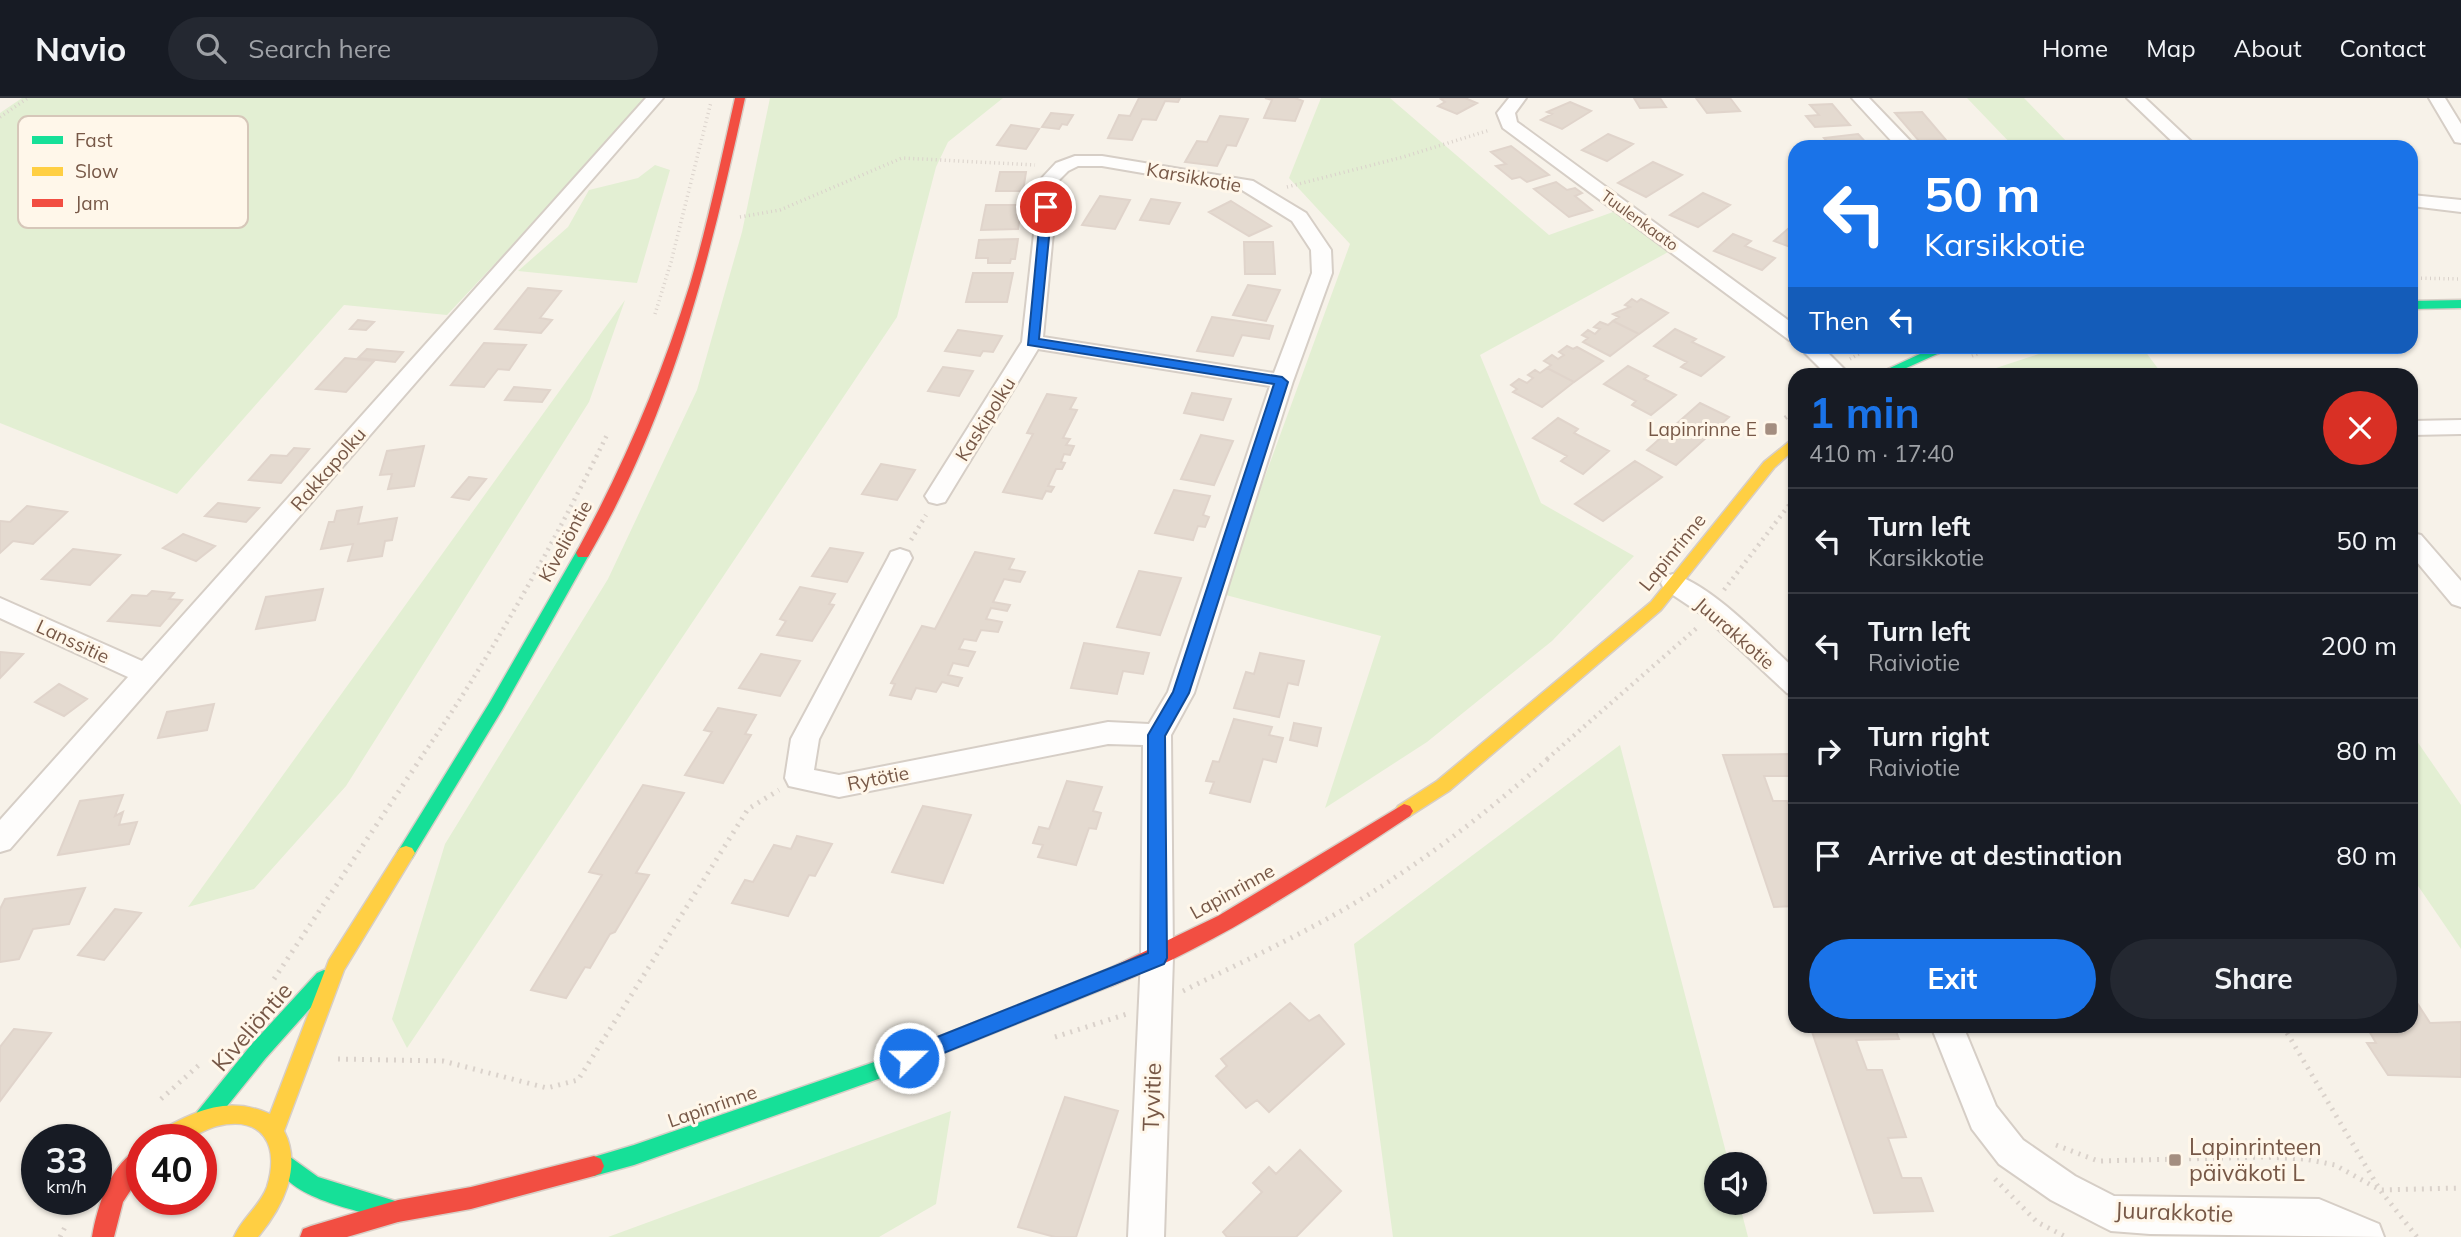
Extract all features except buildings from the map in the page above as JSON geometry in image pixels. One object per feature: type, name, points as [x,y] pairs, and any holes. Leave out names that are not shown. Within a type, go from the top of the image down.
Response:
[{"type":"street","name":"Rakkapolku","points":[[0,840],[656,98]]},
{"type":"street","name":"Kiveliöntie","points":[[204,1119],[258,1052],[336,965],[496,706],[607,512],[667,374],[713,219],[740,98]]},
{"type":"street","points":[[1509,124],[1506,113],[1518,98]]},
{"type":"street","points":[[1860,98],[1900,140]]},
{"type":"street","points":[[2135,98],[2180,140]]},
{"type":"street","points":[[2437,98],[2461,138]]},
{"type":"street","name":"Tuulenkaato","points":[[1509,124],[1784,314],[1788,322]]},
{"type":"street","name":"Karsikkotie","points":[[1062,167],[1075,161],[1102,161],[1247,185],[1299,217],[1321,250],[1322,273],[1282,382],[1181,693],[1157,735],[1157,958]]},
{"type":"street","points":[[1062,167],[1049,180],[1032,342],[1282,382]]},
{"type":"street","points":[[2418,202],[2461,206]]},
{"type":"street","points":[[2418,305],[2461,304]]},
{"type":"street","name":"Kaskipolku","points":[[937,496],[1032,342]]},
{"type":"street","points":[[1817,354],[1832,368]]},
{"type":"street","points":[[1897,368],[1930,354]]},
{"type":"street","points":[[2418,428],[2461,426]]},
{"type":"street","name":"Lapinrinne","points":[[311,1237],[398,1211],[471,1198],[634,1155],[884,1068],[1157,958],[1313,870],[1443,786],[1656,606],[1769,465],[1788,447]]},
{"type":"street","points":[[2418,548],[2461,598]]},
{"type":"street","points":[[799,778],[805,738],[900,558]]},
{"type":"street","name":"Juurakkotie","points":[[1673,583],[1712,609],[1788,679]]},
{"type":"street","name":"Lanssitie","points":[[0,607],[147,675]]},
{"type":"street","name":"Rytötie","points":[[799,778],[839,786],[1108,733],[1157,735]]},
{"type":"street","name":"Tyvitie","points":[[1146,1237],[1157,958]]},
{"type":"street","name":"Kiveliöntie","points":[[275,1129],[336,965]]},
{"type":"street","name":"Juurakkotie","points":[[1950,1033],[1984,1117],[2011,1152],[2063,1188],[2110,1213],[2150,1216],[2319,1217],[2366,1237]]},
{"type":"street","points":[[194,1124],[204,1119],[233,1114],[257,1117],[275,1129],[285,1151],[286,1164],[279,1191],[263,1217],[245,1237]]},
{"type":"street","name":"Lapinrinne","points":[[286,1164],[312,1186],[398,1211]]},
{"type":"street","points":[[103,1237],[105,1214],[115,1190],[126,1177]]},
{"type":"path","points":[[0,117],[27,98]]},
{"type":"path","points":[[654,315],[671,262],[712,98]]},
{"type":"path","points":[[1262,193],[1403,158],[1509,124]]},
{"type":"path","points":[[680,222],[780,210],[902,158],[1062,167]]},
{"type":"path","points":[[2418,278],[2461,279]]},
{"type":"path","points":[[267,990],[466,693],[563,525],[610,429]]},
{"type":"path","points":[[900,558],[937,496]]},
{"type":"path","points":[[344,1059],[443,1061],[547,1088],[578,1080],[748,810],[799,778]]},
{"type":"path","points":[[2287,1033],[2380,1190],[2417,1237]]},
{"type":"path","points":[[155,1105],[203,1062]]},
{"type":"path","points":[[2046,1141],[2098,1161],[2266,1157],[2305,1159],[2334,1165],[2380,1190],[2461,1188]]},
{"type":"green space","points":[[22,98],[650,98],[447,315],[344,305],[177,494],[0,423],[0,113]]},
{"type":"green space","points":[[770,98],[1003,98],[948,142],[936,167],[897,317],[407,1048],[392,1019],[445,844],[608,579],[697,390],[742,232]]},
{"type":"green space","points":[[1321,98],[1390,98],[1549,235],[1613,212],[1670,251],[1480,355],[1541,503],[1634,556],[1552,641],[1427,742],[1325,808],[1381,636],[1222,594],[1350,244],[1289,178]]},
{"type":"green space","points":[[1967,98],[2024,98],[2065,140],[2007,140]]},
{"type":"green space","points":[[655,165],[670,170],[637,283],[518,271],[568,227],[589,190],[638,178]]},
{"type":"green space","points":[[625,300],[589,402],[346,786],[254,889],[188,907]]},
{"type":"green space","points":[[2039,354],[2147,354],[2158,368],[1996,368]]},
{"type":"green space","points":[[2418,743],[2461,805],[2461,949],[2418,886]]},
{"type":"green space","points":[[1620,745],[1726,1152],[1704,1152],[1704,1215],[1742,1215],[1748,1237],[1393,1237],[1354,944]]},
{"type":"green space","points":[[951,1111],[936,1204],[879,1237],[608,1237]]},
{"type":"traffic: fast","points":[[2418,305],[2461,304]]},
{"type":"traffic: fast","points":[[1897,368],[1930,354]]},
{"type":"traffic: fast","points":[[406,853],[496,706],[583,553]]},
{"type":"traffic: fast","points":[[594,1166],[634,1155],[884,1068],[1111,977]]},
{"type":"traffic: fast","points":[[204,1119],[258,1052],[324,979]]},
{"type":"traffic: fast","points":[[286,1164],[312,1186],[398,1211]]},
{"type":"traffic: slow","points":[[1404,811],[1443,786],[1656,606],[1769,465],[1788,447]]},
{"type":"traffic: slow","points":[[275,1129],[336,966],[406,853]]},
{"type":"traffic: slow","points":[[195,1124],[221,1115],[249,1115],[263,1121],[273,1130],[279,1142],[282,1156],[277,1187],[268,1206],[245,1237]]},
{"type":"traffic: jam","points":[[583,553],[639,441],[684,323],[707,243],[740,98]]},
{"type":"traffic: jam","points":[[1111,977],[1224,922],[1404,811]]},
{"type":"traffic: jam","points":[[311,1237],[398,1211],[471,1198],[594,1166]]},
{"type":"traffic: jam","points":[[103,1237],[115,1194],[126,1178]]},
{"type":"place","name":"Lapinrinne E","points":[[1771,429]]},
{"type":"place","name":"Lapinrinteen päiväkoti L","points":[[2175,1160]]},
{"type":"route","points":[[909,1058],[1157,958],[1157,735],[1181,693],[1282,382],[1032,342],[1046,207]]}]
